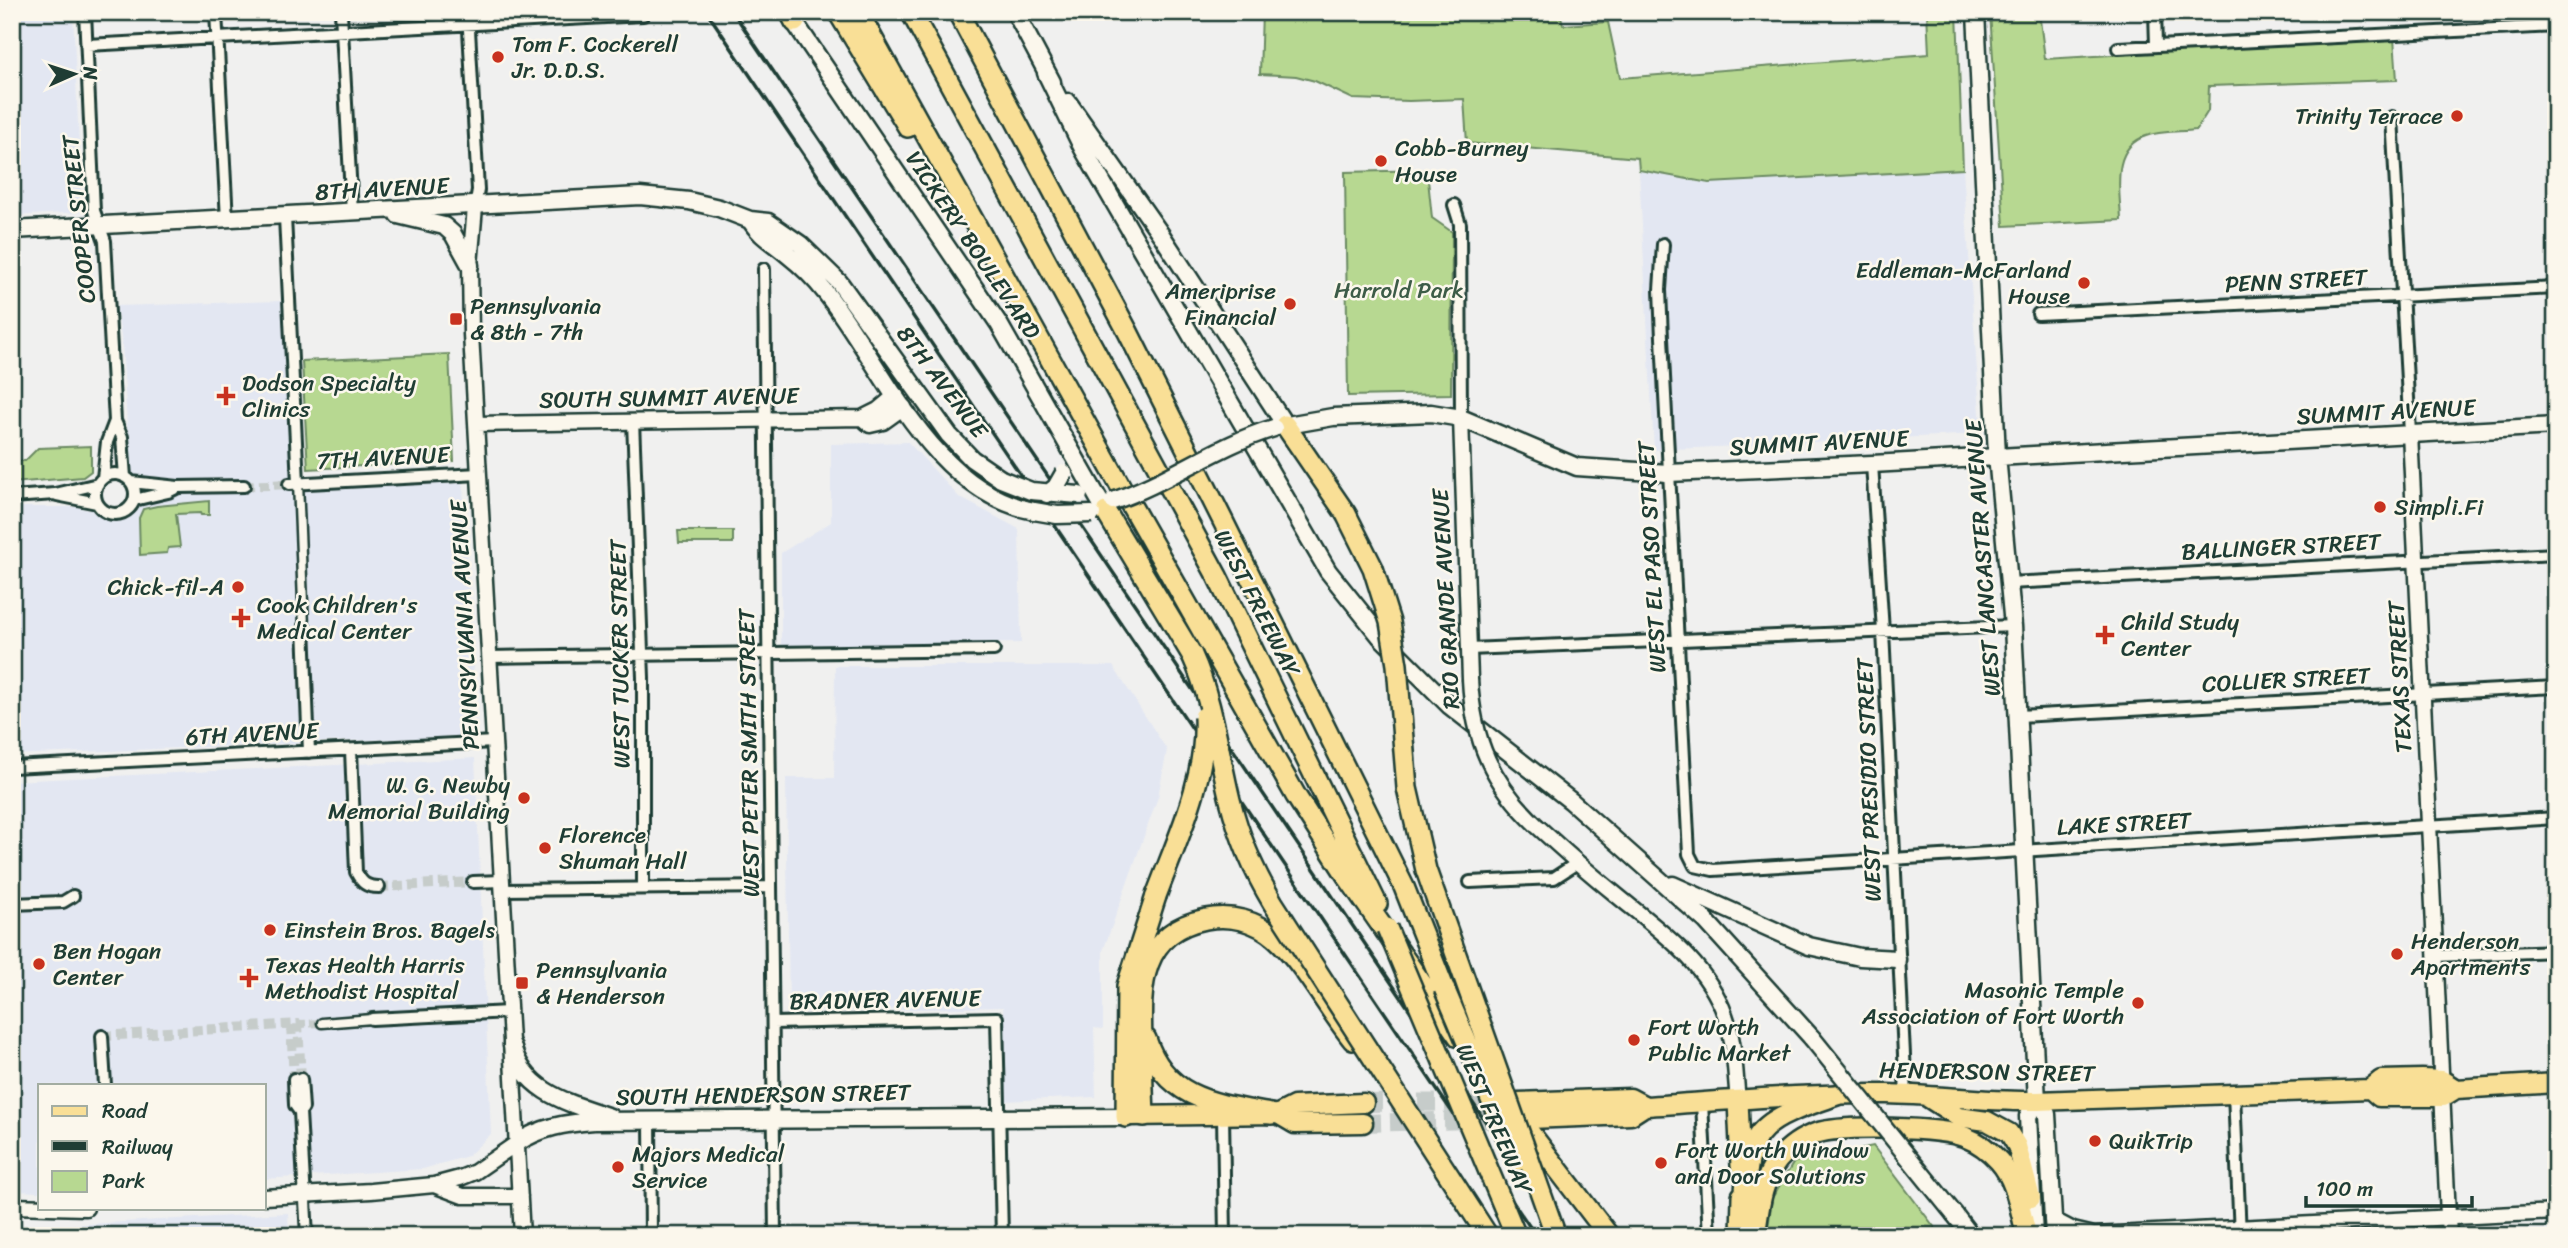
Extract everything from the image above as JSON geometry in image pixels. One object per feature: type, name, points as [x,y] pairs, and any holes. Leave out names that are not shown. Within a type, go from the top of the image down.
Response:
[{"type":"highway","points":[[838,12],[1040,338]]},
{"type":"highway","points":[[858,12],[1303,807],[1347,876],[1493,1084],[1607,1232]]},
{"type":"highway","name":"WEST FREEWAY","points":[[911,12],[1217,576],[1370,887],[1516,1236]]},
{"type":"highway","name":"WEST FREEWAY","points":[[958,12],[1128,332],[1404,887],[1548,1236]]},
{"type":"highway","points":[[1280,426],[1346,514],[1373,568],[1394,640],[1407,788],[1426,870],[1556,1236]]},
{"type":"highway","points":[[1104,509],[1192,655],[1210,705],[1234,819],[1252,864],[1273,903],[1488,1236]]},
{"type":"highway","points":[[1135,1116],[1126,986],[1192,797],[1203,752],[1204,712],[1192,655]]},
{"type":"highway","points":[[1135,1116],[1143,978],[1147,966],[1157,947],[1180,928],[1211,918],[1244,920],[1275,936],[1294,958],[1335,1017],[1397,1092]]},
{"type":"highway","points":[[1141,1023],[1157,1066],[1180,1088],[1212,1102],[1275,1114]]},
{"type":"highway","points":[[1741,1236],[1752,1148],[1758,1136],[1776,1121],[1837,1095]]},
{"type":"highway","points":[[1738,1101],[1743,1208]]},
{"type":"highway","points":[[1755,1236],[1765,1186],[1773,1167],[1786,1152],[1818,1133],[1835,1129],[1865,1128],[1944,1132],[1964,1136],[1982,1146],[2006,1169],[2027,1236]]},
{"type":"main road","points":[[1014,12],[1083,149],[1328,571],[1380,636],[1450,706],[1571,801],[1706,921],[1812,1038],[1972,1236]]},
{"type":"main road","name":"WEST LANCASTER AVENUE","points":[[1976,12],[1997,456],[2010,583],[2026,851],[2037,1101],[2028,1116],[2034,1236]]},
{"type":"main road","name":"VICKERY BOULEVARD","points":[[791,16],[977,289],[1020,357],[1096,494]]},
{"type":"main road","points":[[1046,73],[1095,138],[1202,297],[1280,426]]},
{"type":"main road","name":"8TH AVENUE","points":[[12,230],[656,197],[719,208],[750,220],[768,222],[800,244],[827,268],[949,435],[972,459],[1001,479],[1031,491],[1047,494],[1096,494]]},
{"type":"main road","points":[[386,212],[444,226],[453,234],[470,265]]},
{"type":"main road","name":"8TH AVENUE","points":[[750,220],[760,235],[786,253],[825,292],[900,401],[934,447],[959,474],[984,491],[1017,506],[1057,515],[1104,509]]},
{"type":"main road","name":"SUMMIT AVENUE","points":[[1104,509],[1236,441],[1280,426],[1333,417],[1386,413],[1431,413],[1461,418],[1577,467],[1668,473],[2556,426]]},
{"type":"main road","points":[[1047,494],[1064,473],[1064,436]]},
{"type":"main road","points":[[1096,494],[1104,509]]},
{"type":"main road","points":[[1653,876],[1809,946],[1860,957],[1898,959]]},
{"type":"main road","points":[[512,1045],[520,1069],[537,1086],[570,1103],[619,1121]]},
{"type":"main road","name":"HENDERSON STREET","points":[[1529,1119],[1631,1115],[1645,1106],[1837,1095],[2037,1101],[2370,1089],[2379,1097],[2447,1089],[2556,1083]]},
{"type":"main road","points":[[1927,1097],[1958,1117],[1987,1121],[2008,1133],[2017,1146],[2031,1198]]},
{"type":"main road","name":"HENDERSON STREET","points":[[1517,1102],[1630,1098],[1645,1106]]},
{"type":"main road","name":"WEST LANCASTER AVENUE","points":[[2037,1101],[2047,1114],[2053,1227]]},
{"type":"main road","name":"SOUTH HENDERSON STREET","points":[[517,1143],[529,1135],[551,1127],[582,1122],[1275,1114],[1294,1106],[1364,1104]]},
{"type":"main road","name":"SOUTH HENDERSON STREET","points":[[1275,1114],[1295,1124],[1363,1122]]},
{"type":"street","name":"COOPER STREET","points":[[85,12],[94,211],[105,241],[115,421],[122,437],[128,480]]},
{"type":"street","points":[[216,12],[228,220]]},
{"type":"street","points":[[341,12],[352,213]]},
{"type":"street","points":[[2155,12],[2156,46]]},
{"type":"street","points":[[87,45],[341,30],[469,18],[643,15]]},
{"type":"street","name":"PENNSYLVANIA AVENUE","points":[[469,18],[478,190],[470,265],[471,334],[522,1236]]},
{"type":"street","points":[[2119,48],[2556,26]]},
{"type":"street","name":"TEXAS STREET","points":[[2392,117],[2418,561],[2436,956],[2447,1089],[2449,1236]]},
{"type":"street","name":"RIO GRANDE AVENUE","points":[[1454,205],[1460,224],[1461,418],[1471,699],[1482,748],[1502,787],[1537,826],[1577,863],[1680,947],[1704,975],[1726,1018],[1732,1040],[1738,1101]]},
{"type":"street","points":[[285,217],[294,483],[309,752]]},
{"type":"street","name":"WEST EL PASO STREET","points":[[1663,244],[1660,290],[1668,473],[1689,855],[1695,866]]},
{"type":"street","name":"WEST PETER SMITH STREET","points":[[764,269],[775,1236]]},
{"type":"street","name":"PENN STREET","points":[[2038,314],[2554,287]]},
{"type":"street","name":"SOUTH SUMMIT AVENUE","points":[[476,424],[862,418],[900,401]]},
{"type":"street","name":"COOPER STREET","points":[[100,481],[105,452],[115,421]]},
{"type":"street","name":"WEST TUCKER STREET","points":[[632,421],[642,654],[643,888]]},
{"type":"street","name":"WEST PRESIDIO STREET","points":[[1872,464],[1906,1095]]},
{"type":"street","points":[[12,497],[55,494],[100,481],[114,474],[128,480],[177,487],[244,486]]},
{"type":"street","name":"7TH AVENUE","points":[[294,483],[479,474]]},
{"type":"street","points":[[55,494],[97,503],[109,513],[119,513],[128,509],[134,500],[134,488],[128,480]]},
{"type":"street","points":[[97,503],[95,493],[100,481]]},
{"type":"street","points":[[134,500],[168,492],[177,487]]},
{"type":"street","name":"BALLINGER STREET","points":[[2010,583],[2556,554]]},
{"type":"street","points":[[1469,649],[2013,626]]},
{"type":"street","points":[[489,657],[994,650]]},
{"type":"street","name":"COLLIER STREET","points":[[2018,716],[2556,687]]},
{"type":"street","name":"6TH AVENUE","points":[[12,767],[494,742]]},
{"type":"street","points":[[351,750],[356,872],[363,883],[370,887],[379,887]]},
{"type":"street","name":"LAKE STREET","points":[[1695,866],[1713,870],[2556,818]]},
{"type":"street","points":[[1470,882],[1554,878],[1577,863]]},
{"type":"street","points":[[473,882],[503,886],[771,887]]},
{"type":"street","points":[[12,904],[62,902],[73,896]]},
{"type":"street","points":[[2436,956],[2556,951]]},
{"type":"street","points":[[322,1023],[509,1012]]},
{"type":"street","name":"BRADNER AVENUE","points":[[773,1023],[997,1018],[1000,1117]]},
{"type":"street","points":[[102,1036],[105,1084]]},
{"type":"street","points":[[297,1079],[303,1108],[300,1112],[307,1236]]},
{"type":"street","points":[[2234,1093],[2240,1232]]},
{"type":"street","points":[[1702,1103],[1709,1236]]},
{"type":"street","points":[[1223,1115],[1224,1236]]},
{"type":"street","points":[[1000,1117],[1002,1236]]},
{"type":"street","points":[[650,1121],[651,1236]]},
{"type":"street","name":"SOUTH HENDERSON STREET","points":[[266,1197],[434,1185],[475,1172],[517,1143]]},
{"type":"street","points":[[434,1185],[463,1196],[520,1196]]},
{"type":"street","points":[[12,1206],[38,1207]]},
{"type":"street","points":[[2053,1227],[2092,1235],[2240,1232],[2556,1212]]},
{"type":"shaded area","points":[[12,12],[73,12],[82,212],[12,216]]},
{"type":"shaded area","points":[[1963,169],[1981,428],[1979,434],[1654,450],[1639,170],[1709,183]]},
{"type":"shaded area","name":"Cook Children's Medical Center","points":[[283,301],[294,488],[463,483],[476,726],[466,736],[12,755],[12,507],[77,507],[89,510],[132,507],[122,343],[116,306]]},
{"type":"shaded area","points":[[908,442],[959,497],[1019,529],[1021,643],[781,646],[781,553],[831,522],[831,444]]},
{"type":"shaded area","points":[[835,666],[1113,666],[1167,750],[1158,797],[1103,951],[1103,1029],[1094,1028],[1096,1097],[1005,1101],[1003,1007],[789,1012],[786,778],[834,778]]},
{"type":"shaded area","name":"Texas Health Harris Methodist Hospital","points":[[475,758],[491,1134],[468,1156],[423,1169],[266,1179],[266,1084],[38,1084],[38,1192],[12,1191],[12,781]]},
{"type":"shaded area","points":[[288,1213],[289,1236],[12,1236],[12,1225],[33,1227]]},
{"type":"green space","points":[[1262,12],[1560,12],[1563,25],[1608,22],[1620,78],[1929,54],[1927,12],[1957,12],[1963,169],[1709,183],[1639,170],[1638,158],[1467,143],[1464,99],[1353,99],[1315,81],[1296,76],[1260,74]]},
{"type":"green space","points":[[1990,12],[2039,12],[2045,59],[2394,38],[2397,80],[2209,86],[2208,111],[2196,130],[2152,134],[2135,142],[2127,150],[2120,172],[2121,220],[2004,226]]},
{"type":"green space","name":"Harrold Park","points":[[1427,170],[1432,218],[1452,232],[1451,394],[1348,396],[1345,172]]},
{"type":"green space","points":[[449,354],[454,461],[308,469],[302,361]]},
{"type":"green space","points":[[91,446],[91,471],[83,477],[12,483],[12,461],[25,461],[38,448]]},
{"type":"green space","points":[[209,501],[209,515],[176,514],[180,547],[168,548],[167,553],[140,555],[139,518],[143,509]]},
{"type":"green space","points":[[678,531],[733,531],[733,543],[679,543]]},
{"type":"green space","points":[[1873,1146],[1941,1236],[1767,1236],[1772,1198],[1794,1162]]},
{"type":"tunnel","points":[[244,486],[289,484]]},
{"type":"tunnel","points":[[379,887],[473,882]]},
{"type":"tunnel","points":[[298,1024],[322,1023]]},
{"type":"tunnel","points":[[102,1036],[298,1024],[301,1079]]},
{"type":"tunnel","points":[[291,1025],[294,1079]]},
{"type":"tunnel","points":[[1364,1103],[1503,1102]]},
{"type":"tunnel","points":[[1363,1123],[1510,1119]]},
{"type":"railway","points":[[707,12],[1536,1236]]},
{"type":"railway","points":[[733,12],[1563,1236]]},
{"type":"place","name":"Tom F. Cockerell Jr. D.D.S.","points":[[498,57]]},
{"type":"place","name":"Trinity Terrace","points":[[2457,116]]},
{"type":"place","name":"Cobb-Burney House","points":[[1381,161]]},
{"type":"place","name":"Eddleman-McFarland House","points":[[2084,283]]},
{"type":"place","name":"Ameriprise Financial","points":[[1290,304]]},
{"type":"place","name":"Pennsylvania & 8th - 7th","points":[[456,319]]},
{"type":"place","name":"Dodson Specialty Clinics","points":[[226,396]]},
{"type":"place","name":"Simpli.Fi","points":[[2380,507]]},
{"type":"place","name":"Chick-fil-A","points":[[238,587]]},
{"type":"place","name":"Cook Children's Medical Center","points":[[241,618]]},
{"type":"place","name":"Child Study Center","points":[[2105,635]]},
{"type":"place","name":"W. G. Newby Memorial Building","points":[[524,798]]},
{"type":"place","name":"Florence Shuman Hall","points":[[545,848]]},
{"type":"place","name":"Einstein Bros. Bagels","points":[[270,930]]},
{"type":"place","name":"Henderson Apartments","points":[[2397,954]]},
{"type":"place","name":"Ben Hogan Center","points":[[39,964]]},
{"type":"place","name":"Texas Health Harris Methodist Hospital","points":[[249,978]]},
{"type":"place","name":"Pennsylvania & Henderson","points":[[522,983]]},
{"type":"place","name":"Masonic Temple Association of Fort Worth","points":[[2138,1003]]},
{"type":"place","name":"Fort Worth Public Market","points":[[1634,1040]]},
{"type":"place","name":"QuikTrip","points":[[2095,1141]]},
{"type":"place","name":"Fort Worth Window and Door Solutions","points":[[1661,1163]]},
{"type":"place","name":"Majors Medical Service","points":[[618,1167]]}]
